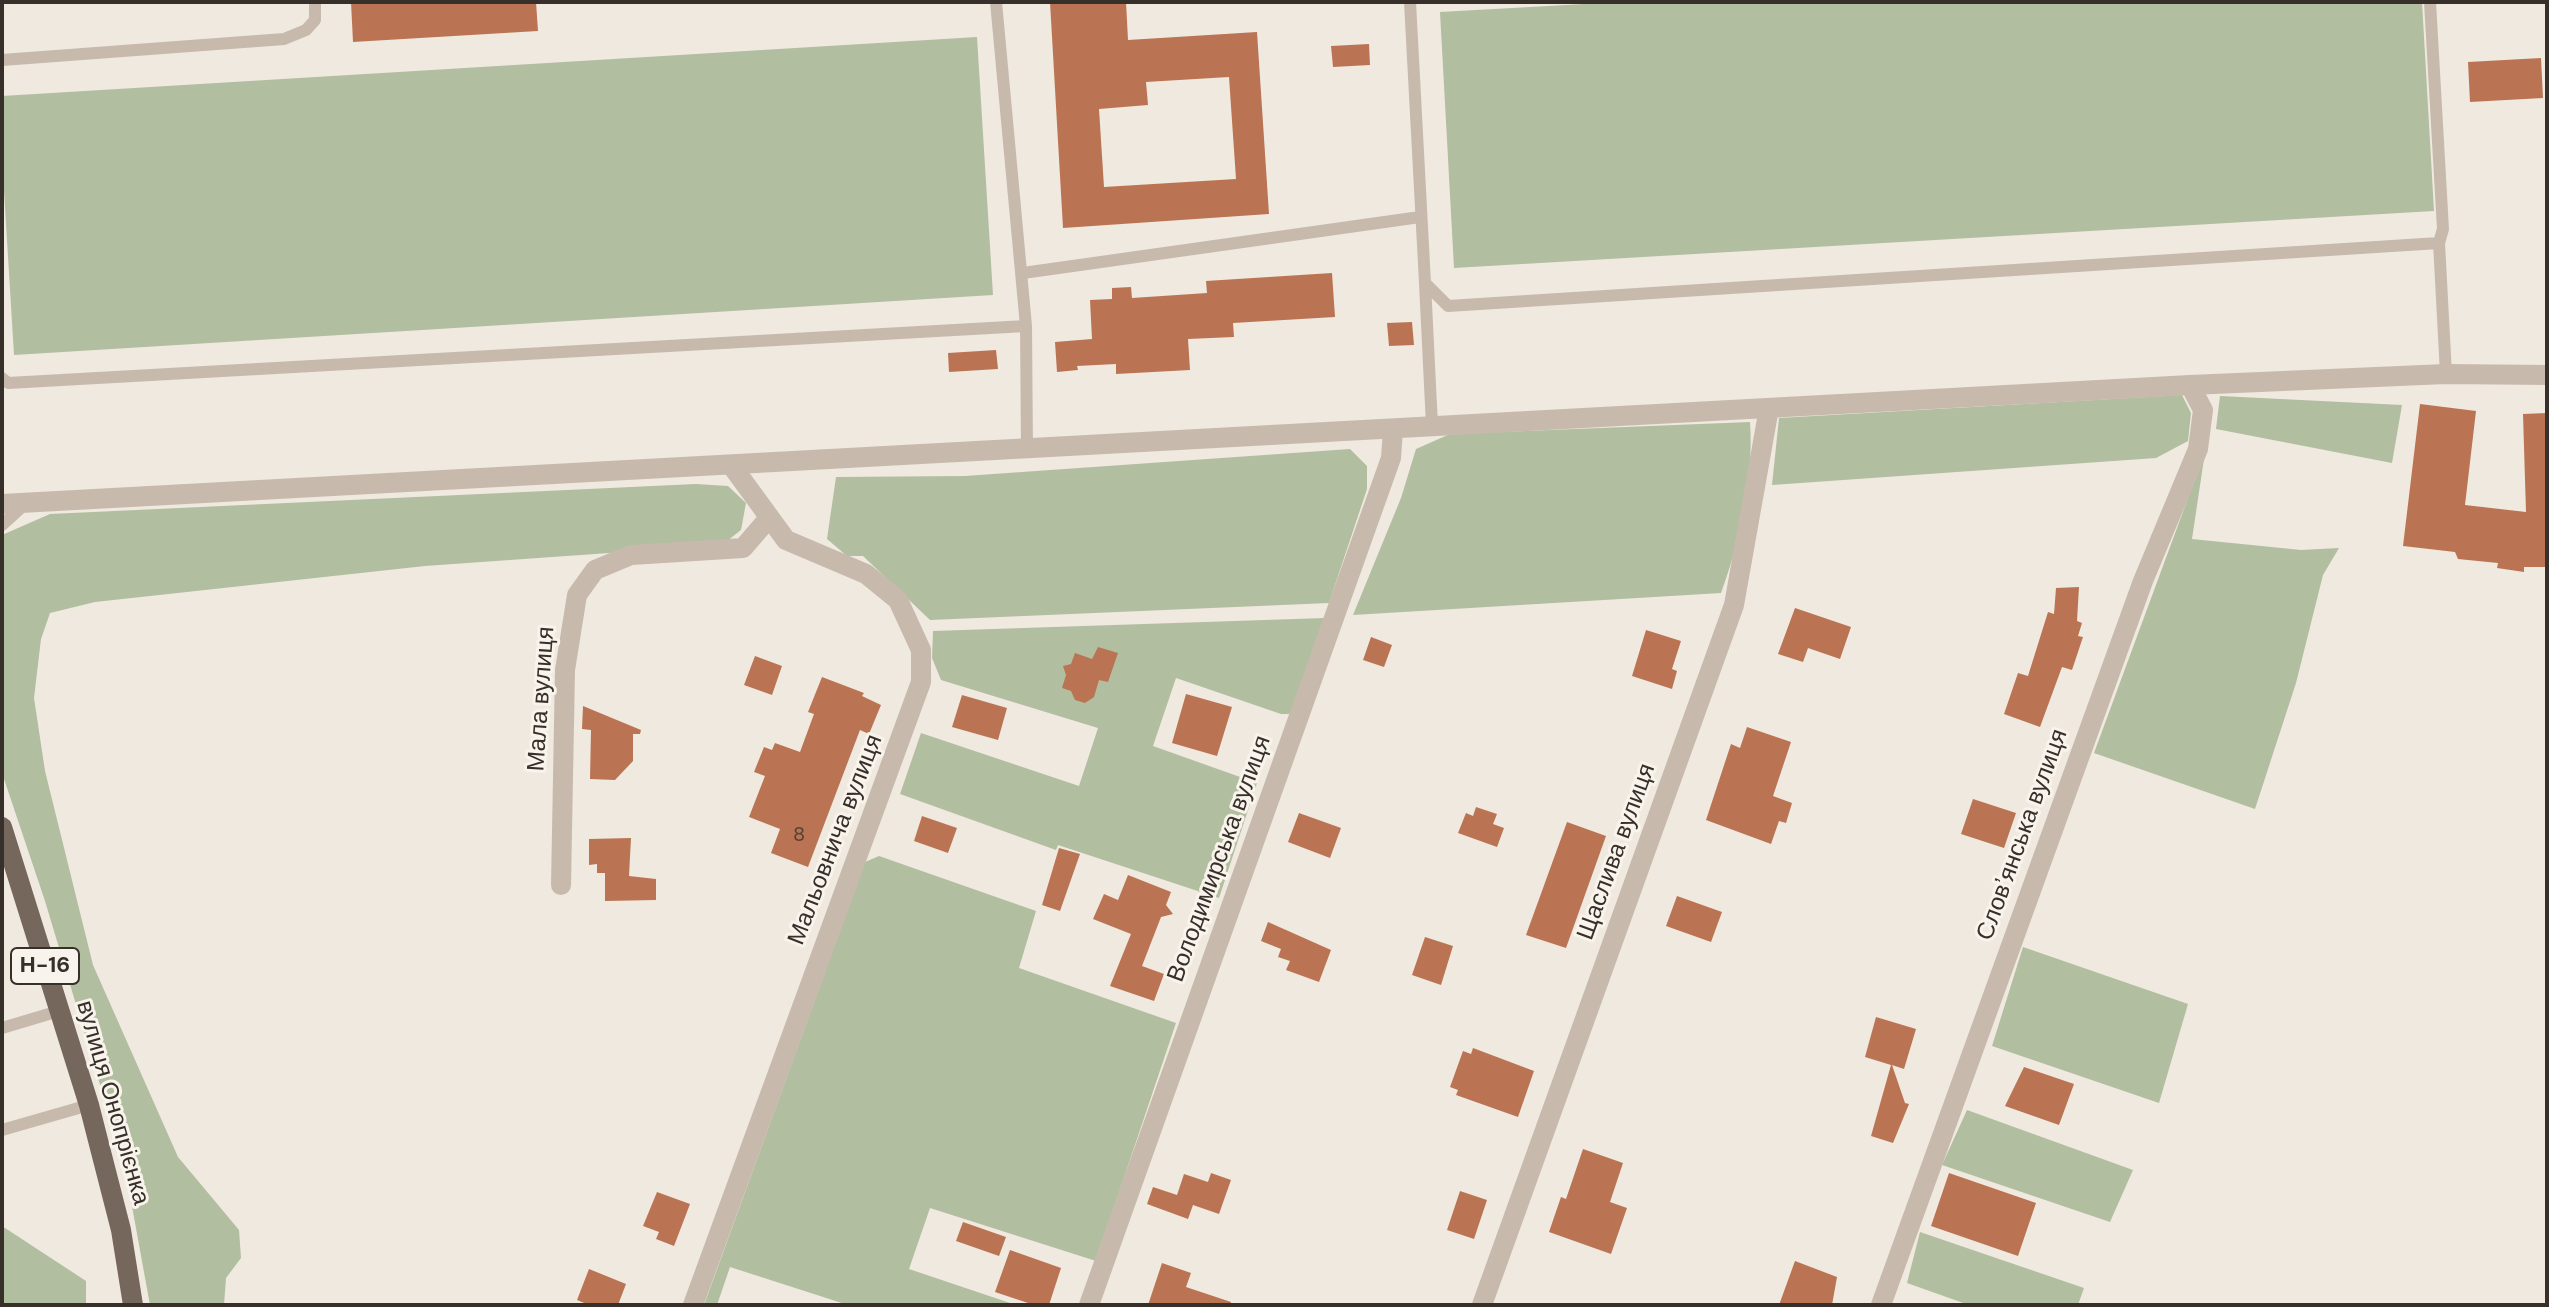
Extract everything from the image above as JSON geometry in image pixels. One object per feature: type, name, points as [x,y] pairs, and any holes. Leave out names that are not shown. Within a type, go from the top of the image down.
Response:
[{"type":"main road","name":"вулиця Онопрієнка","points":[[2,827],[89,1105],[121,1230],[133,1305]]},
{"type":"street","points":[[2,504],[2190,385],[2446,374],[2547,375]]},
{"type":"street","name":"Словʼянська вулиця","points":[[1881,1305],[2143,581],[2198,449],[2203,410],[2190,385]]},
{"type":"street","name":"Щаслива вулиця","points":[[1482,1305],[1734,605],[1769,408]]},
{"type":"street","name":"Володимирська вулиця","points":[[1089,1305],[1386,472],[1393,429]]},
{"type":"street","name":"Мальовнича вулиця","points":[[693,1305],[921,682],[921,650],[898,600],[866,574],[786,540],[732,466]]},
{"type":"street","name":"Мала вулиця","points":[[561,885],[565,670],[577,595],[595,570],[631,555],[743,548],[768,519]]},
{"type":"lane","points":[[2,60],[284,39],[306,30],[315,20],[315,2]]},
{"type":"lane","points":[[996,2],[1023,273],[1027,449]]},
{"type":"lane","points":[[1410,2],[1432,426]]},
{"type":"lane","points":[[2430,2],[2443,229],[2439,243],[2446,374]]},
{"type":"lane","points":[[1023,273],[1420,217]]},
{"type":"lane","points":[[1425,283],[1448,306],[2439,243]]},
{"type":"lane","points":[[2,378],[8,383],[1026,326]]},
{"type":"lane","points":[[2,525],[30,501]]},
{"type":"lane","points":[[2,1028],[59,1011]]},
{"type":"lane","points":[[2,1130],[89,1105]]},
{"type":"green space","points":[[1620,2],[2422,2],[2434,211],[1454,268],[1440,12]]},
{"type":"green space","points":[[977,37],[993,295],[14,355],[2,158],[2,96]]},
{"type":"green space","points":[[2182,395],[2191,413],[2188,441],[2156,458],[1772,485],[1779,418]]},
{"type":"green space","points":[[2220,396],[2402,405],[2392,463],[2216,429]]},
{"type":"green space","points":[[1750,422],[1748,487],[1734,552],[1721,593],[1353,615],[1401,498],[1416,449],[1450,434]]},
{"type":"green space","points":[[1350,449],[1367,466],[1367,489],[1329,603],[930,620],[863,556],[847,556],[827,539],[836,477],[965,476]]},
{"type":"green space","points":[[2205,452],[2192,539],[2301,550],[2339,548],[2323,575],[2296,683],[2255,809],[2094,753]]},
{"type":"green space","points":[[696,484],[728,486],[746,503],[741,530],[722,545],[425,566],[95,602],[50,613],[41,639],[34,698],[45,771],[93,965],[178,1157],[239,1230],[241,1258],[226,1278],[224,1305],[150,1305],[125,1168],[45,901],[2,773],[2,535],[50,514]]},
{"type":"green space","points":[[1325,618],[1290,714],[1281,714],[1176,678],[1153,746],[1257,783],[1219,898],[1058,845],[1056,850],[900,794],[921,733],[1079,786],[1098,728],[941,680],[932,658],[933,631]]},
{"type":"green space","points":[[879,856],[1036,911],[1019,968],[1176,1023],[1096,1261],[930,1208],[909,1269],[1016,1305],[848,1305],[730,1267],[717,1305],[704,1305],[865,862]]},
{"type":"green space","points":[[2023,947],[2188,1004],[2159,1103],[1992,1046]]},
{"type":"green space","points":[[1967,1110],[2133,1170],[2110,1222],[1942,1165]]},
{"type":"green space","points":[[2,1226],[86,1281],[86,1305],[2,1305]]},
{"type":"green space","points":[[1920,1232],[2084,1288],[2078,1305],[1969,1305],[1907,1283]]},
{"type":"building","points":[[351,2],[536,2],[538,31],[353,42]]},
{"type":"building","points":[[1050,2],[1126,2],[1128,40],[1257,32],[1269,214],[1063,228]],"holes":[[[1229,77],[1236,179],[1104,187],[1099,109],[1148,105],[1146,82]]]},
{"type":"building","points":[[1369,44],[1370,65],[1333,67],[1331,46]]},
{"type":"building","points":[[2541,58],[2543,98],[2470,102],[2468,62]]},
{"type":"building","points":[[1332,273],[1335,317],[1233,323],[1234,337],[1188,339],[1190,370],[1116,374],[1116,364],[1077,366],[1078,370],[1057,372],[1055,342],[1092,339],[1090,300],[1112,299],[1112,288],[1131,287],[1132,298],[1207,293],[1206,281]]},
{"type":"building","points":[[1412,322],[1414,345],[1389,346],[1387,323]]},
{"type":"building","points":[[996,350],[998,369],[949,372],[948,353]]},
{"type":"building","points":[[2420,404],[2476,411],[2465,505],[2526,512],[2523,414],[2547,413],[2547,567],[2524,567],[2524,572],[2497,568],[2498,563],[2458,559],[2455,552],[2403,546]]},
{"type":"building","points":[[2079,587],[2077,621],[2082,623],[2078,636],[2083,637],[2072,670],[2062,667],[2040,727],[2004,714],[2018,673],[2028,676],[2048,612],[2054,614],[2056,588]]},
{"type":"building","points":[[1795,608],[1851,627],[1840,659],[1808,648],[1803,662],[1778,654]]},
{"type":"building","points":[[1646,630],[1681,641],[1672,669],[1677,671],[1672,689],[1632,676]]},
{"type":"building","points":[[1371,637],[1392,645],[1384,667],[1363,660]]},
{"type":"building","points":[[1098,647],[1118,653],[1108,682],[1099,680],[1094,697],[1085,703],[1075,700],[1071,691],[1062,688],[1066,675],[1063,666],[1071,664],[1075,653],[1092,659]]},
{"type":"building","points":[[755,656],[782,666],[772,695],[744,685]]},
{"type":"building","points":[[822,677],[864,693],[862,696],[881,705],[869,734],[860,730],[808,867],[771,853],[780,829],[749,817],[765,776],[754,772],[764,747],[772,750],[775,743],[800,752],[814,714],[808,712]]},
{"type":"building","points":[[1186,694],[1232,707],[1217,756],[1172,743]]},
{"type":"building","points":[[962,695],[1007,708],[998,740],[952,727]]},
{"type":"building","points":[[583,706],[641,730],[640,734],[633,734],[633,761],[615,780],[590,779],[591,730],[582,729]]},
{"type":"building","points":[[1747,727],[1791,742],[1773,796],[1792,803],[1786,823],[1779,821],[1771,844],[1706,820],[1731,744],[1740,748]]},
{"type":"building","points":[[1973,799],[2016,813],[2004,848],[1961,834]]},
{"type":"building","points":[[1476,807],[1497,814],[1493,824],[1504,828],[1497,847],[1458,833],[1466,813],[1473,816]]},
{"type":"building","points":[[1299,813],[1341,828],[1330,858],[1288,842]]},
{"type":"building","points":[[922,816],[957,828],[948,853],[914,841]]},
{"type":"building","points":[[1567,822],[1606,836],[1566,948],[1526,935]]},
{"type":"building","points":[[631,838],[629,876],[656,879],[656,900],[605,901],[605,873],[597,873],[597,864],[589,865],[589,839]]},
{"type":"building","points":[[1059,848],[1080,854],[1060,911],[1042,905]]},
{"type":"building","points":[[1128,875],[1171,892],[1166,905],[1173,914],[1161,917],[1142,966],[1164,974],[1154,1001],[1110,986],[1131,934],[1093,919],[1104,894],[1118,900]]},
{"type":"building","points":[[1677,896],[1722,912],[1711,942],[1666,926]]},
{"type":"building","points":[[1268,922],[1331,950],[1319,982],[1286,970],[1290,961],[1278,957],[1281,949],[1261,941]]},
{"type":"building","points":[[1425,937],[1453,946],[1441,985],[1412,975]]},
{"type":"building","points":[[1876,1017],[1916,1029],[1904,1069],[1892,1065],[1905,1103],[1909,1104],[1893,1143],[1871,1136],[1891,1065],[1865,1057]]},
{"type":"building","points":[[1473,1048],[1534,1071],[1518,1117],[1456,1095],[1458,1090],[1450,1087],[1463,1051],[1471,1054]]},
{"type":"building","points":[[2024,1067],[2074,1084],[2059,1125],[2005,1106]]},
{"type":"building","points":[[1583,1149],[1623,1163],[1610,1202],[1627,1208],[1611,1254],[1549,1232],[1561,1197],[1566,1199]]},
{"type":"building","points":[[1211,1173],[1231,1180],[1219,1214],[1193,1205],[1188,1219],[1147,1204],[1153,1187],[1177,1195],[1184,1174],[1208,1182]]},
{"type":"building","points":[[1949,1173],[2036,1203],[2018,1256],[1931,1226]]},
{"type":"building","points":[[1460,1191],[1487,1200],[1474,1239],[1447,1230]]},
{"type":"building","points":[[657,1192],[690,1204],[674,1246],[656,1239],[659,1232],[643,1226]]},
{"type":"building","points":[[963,1222],[1006,1237],[999,1256],[956,1241]]},
{"type":"building","points":[[1010,1250],[1061,1268],[1049,1305],[1034,1305],[995,1292]]},
{"type":"building","points":[[1795,1261],[1837,1277],[1832,1305],[1779,1305]]},
{"type":"building","points":[[1162,1263],[1191,1273],[1186,1287],[1231,1302],[1230,1305],[1148,1305]]},
{"type":"building","points":[[589,1269],[626,1284],[618,1305],[589,1305],[577,1300]]}]
